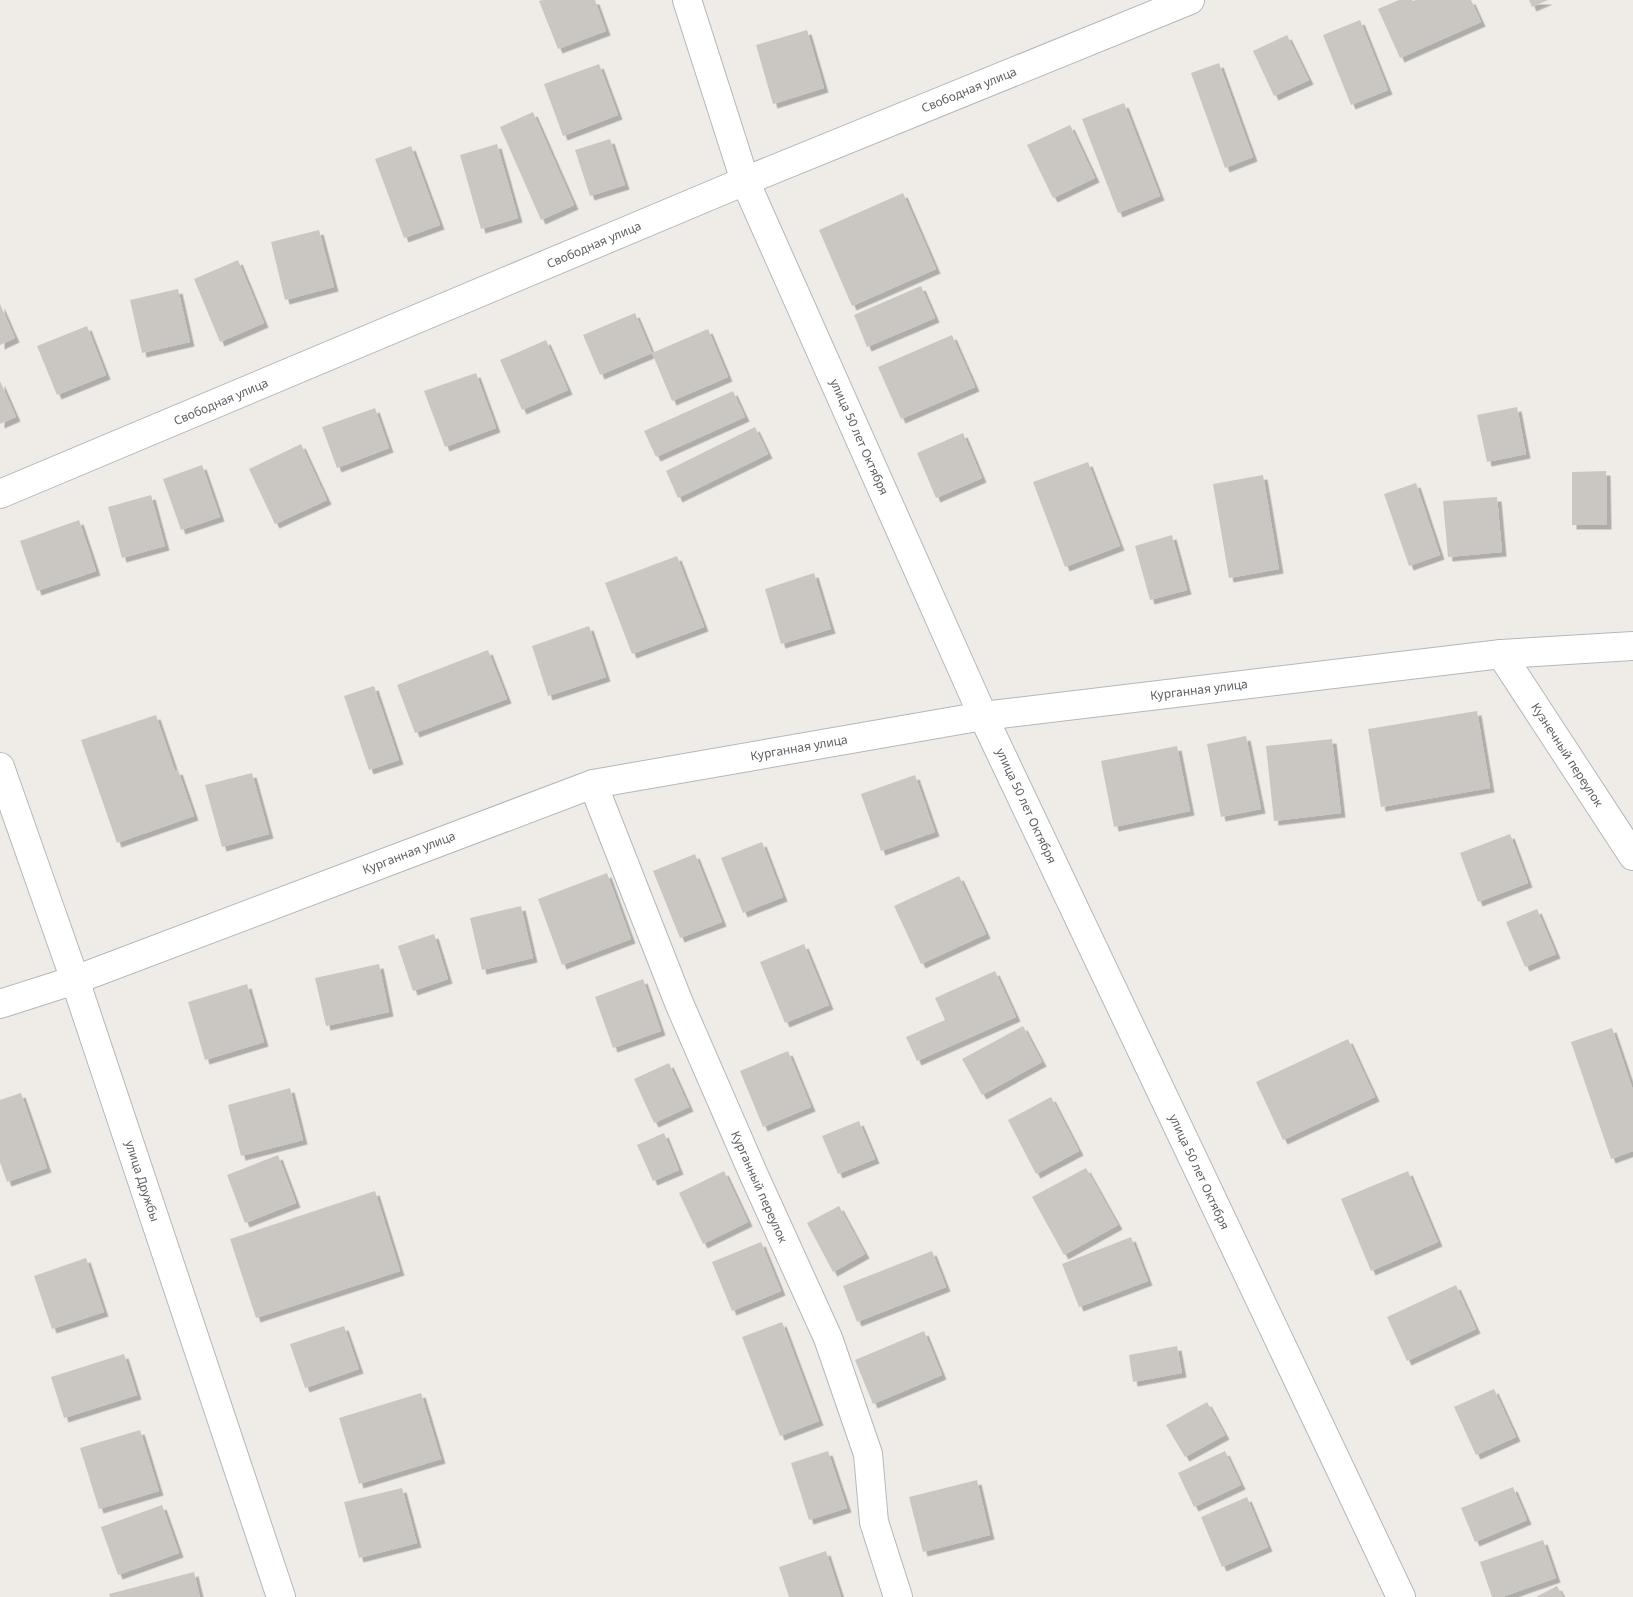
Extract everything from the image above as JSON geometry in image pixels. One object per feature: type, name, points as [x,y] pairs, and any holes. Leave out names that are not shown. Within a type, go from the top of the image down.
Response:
[{"type":"street","name":"улица 50 лет Октября","points":[[687,0],[745,181],[983,716],[1401,1597]]},
{"type":"street","name":"Свободная улица","points":[[0,494],[745,181],[1190,0]]},
{"type":"street","name":"Курганная улица","points":[[0,1004],[75,980],[592,784],[983,716],[1501,654],[1633,646]]},
{"type":"street","name":"Кузнечный переулок","points":[[1501,654],[1633,856]]},
{"type":"street","name":"улица Дружбы","points":[[0,767],[75,980],[281,1597]]},
{"type":"street","name":"Курганный переулок","points":[[592,784],[679,1003],[753,1174],[828,1338],[868,1454],[874,1522],[898,1597]]},
{"type":"building","points":[[595,0],[606,31],[558,49],[539,1]]},
{"type":"building","points":[[1399,0],[1471,0],[1481,22],[1400,58],[1378,9]]},
{"type":"building","points":[[1529,0],[1548,0],[1532,7]]},
{"type":"building","points":[[1360,20],[1388,90],[1351,105],[1323,35]]},
{"type":"building","points":[[807,30],[824,88],[773,104],[756,45]]},
{"type":"building","points":[[1287,35],[1309,80],[1274,96],[1253,51]]},
{"type":"building","points":[[1219,63],[1253,157],[1225,168],[1191,73]]},
{"type":"building","points":[[599,64],[618,115],[563,136],[544,84]]},
{"type":"building","points":[[1124,103],[1160,196],[1118,213],[1082,119]]},
{"type":"building","points":[[533,112],[574,205],[541,220],[500,127]]},
{"type":"building","points":[[1070,125],[1095,178],[1053,198],[1027,145]]},
{"type":"building","points":[[610,139],[625,185],[590,196],[575,150]]},
{"type":"building","points":[[497,144],[518,218],[481,229],[460,155]]},
{"type":"building","points":[[411,146],[440,225],[404,238],[375,159]]},
{"type":"building","points":[[903,193],[936,269],[852,306],[819,230]]},
{"type":"building","points":[[319,230],[334,287],[285,300],[271,242]]},
{"type":"building","points":[[238,260],[264,323],[220,342],[194,279]]},
{"type":"building","points":[[921,286],[935,318],[867,347],[854,315]]},
{"type":"building","points":[[178,289],[190,342],[142,353],[130,300]]},
{"type":"building","points":[[0,304],[15,338],[0,345]]},
{"type":"building","points":[[635,313],[652,353],[600,375],[583,335]]},
{"type":"building","points":[[87,326],[106,375],[57,395],[37,346]]},
{"type":"building","points":[[708,329],[728,377],[672,401],[652,353]]},
{"type":"building","points":[[952,335],[975,387],[901,419],[878,367]]},
{"type":"building","points":[[546,340],[568,390],[522,410],[500,360]]},
{"type":"building","points":[[476,373],[496,428],[445,447],[424,391]]},
{"type":"building","points":[[0,381],[16,417],[0,424]]},
{"type":"building","points":[[733,391],[745,417],[656,457],[644,431]]},
{"type":"building","points":[[1517,407],[1526,454],[1487,462],[1477,415]]},
{"type":"building","points":[[375,408],[389,448],[337,468],[322,427]]},
{"type":"building","points":[[755,427],[768,454],[678,498],[666,471]]},
{"type":"building","points":[[963,433],[982,478],[936,498],[917,453]]},
{"type":"building","points":[[301,444],[327,500],[275,524],[249,469]]},
{"type":"building","points":[[1088,462],[1120,546],[1065,567],[1033,482]]},
{"type":"building","points":[[202,465],[220,517],[181,530],[163,479]]},
{"type":"building","points":[[1606,471],[1607,525],[1572,525],[1572,472]]},
{"type":"building","points":[[1263,475],[1279,569],[1229,578],[1213,484]]},
{"type":"building","points":[[1416,483],[1440,555],[1409,566],[1384,494]]},
{"type":"building","points":[[151,495],[165,546],[122,558],[108,507]]},
{"type":"building","points":[[1497,497],[1502,552],[1448,557],[1443,501]]},
{"type":"building","points":[[79,520],[96,571],[37,591],[20,541]]},
{"type":"building","points":[[1172,535],[1187,590],[1150,600],[1135,546]]},
{"type":"building","points":[[677,556],[704,627],[632,654],[605,583]]},
{"type":"building","points":[[814,573],[831,629],[781,644],[765,589]]},
{"type":"building","points":[[589,626],[606,677],[548,696],[532,646]]},
{"type":"building","points":[[488,650],[507,699],[415,733],[397,685]]},
{"type":"building","points":[[374,686],[399,760],[369,770],[344,696]]},
{"type":"building","points":[[1477,711],[1490,788],[1381,807],[1368,729]]},
{"type":"building","points":[[156,715],[175,771],[178,770],[194,816],[117,843],[81,740]]},
{"type":"building","points":[[1246,736],[1261,809],[1221,817],[1207,744]]},
{"type":"building","points":[[1332,739],[1341,813],[1274,821],[1266,746]]},
{"type":"building","points":[[1177,746],[1190,811],[1114,827],[1101,761]]},
{"type":"building","points":[[252,773],[269,834],[222,847],[205,785]]},
{"type":"building","points":[[915,775],[935,832],[881,851],[861,794]]},
{"type":"building","points":[[1510,834],[1528,883],[1478,902],[1460,853]]},
{"type":"building","points":[[762,842],[783,897],[743,913],[721,858]]},
{"type":"building","points":[[695,854],[722,922],[680,938],[653,871]]},
{"type":"building","points":[[607,873],[631,939],[562,965],[538,899]]},
{"type":"building","points":[[959,876],[986,934],[921,964],[894,906]]},
{"type":"building","points":[[521,906],[533,958],[482,970],[470,918]]},
{"type":"building","points":[[1537,909],[1556,954],[1525,967],[1506,922]]},
{"type":"building","points":[[434,934],[448,979],[413,991],[398,946]]},
{"type":"building","points":[[804,944],[829,1005],[785,1023],[760,962]]},
{"type":"building","points":[[379,964],[389,1012],[326,1026],[315,978]]},
{"type":"building","points":[[995,971],[1016,1017],[917,1061],[906,1037],[945,1020],[935,998]]},
{"type":"building","points":[[643,979],[661,1031],[613,1048],[595,997]]},
{"type":"building","points":[[247,984],[264,1042],[205,1060],[188,1002]]},
{"type":"building","points":[[1023,1026],[1042,1062],[982,1095],[962,1059]]},
{"type":"building","points":[[1612,1028],[1633,1090],[1633,1151],[1611,1159],[1571,1042]]},
{"type":"building","points":[[1348,1039],[1375,1097],[1283,1140],[1256,1082]]},
{"type":"building","points":[[788,1051],[811,1107],[763,1127],[740,1071]]},
{"type":"building","points":[[669,1063],[689,1107],[654,1123],[634,1079]]},
{"type":"building","points":[[290,1088],[303,1140],[241,1156],[228,1105]]},
{"type":"building","points":[[21,1093],[47,1168],[7,1182],[0,1162],[0,1100]]},
{"type":"building","points":[[1051,1097],[1079,1151],[1036,1174],[1008,1120]]},
{"type":"building","points":[[859,1121],[875,1159],[838,1174],[822,1136]]},
{"type":"building","points":[[664,1133],[679,1170],[653,1181],[637,1145]]},
{"type":"building","points":[[278,1155],[296,1203],[245,1223],[227,1175]]},
{"type":"building","points":[[1086,1168],[1118,1225],[1064,1255],[1032,1197]]},
{"type":"building","points":[[724,1171],[748,1222],[703,1244],[679,1193]]},
{"type":"building","points":[[1408,1171],[1438,1242],[1371,1271],[1341,1199]]},
{"type":"building","points":[[375,1191],[400,1271],[256,1318],[230,1239]]},
{"type":"building","points":[[839,1206],[865,1254],[833,1272],[807,1223]]},
{"type":"building","points":[[1131,1237],[1148,1281],[1079,1307],[1062,1264]]},
{"type":"building","points":[[761,1242],[781,1291],[732,1311],[712,1262]]},
{"type":"building","points":[[932,1251],[946,1287],[857,1322],[843,1286]]},
{"type":"building","points":[[86,1258],[104,1312],[52,1329],[34,1276]]},
{"type":"building","points":[[1456,1285],[1476,1329],[1407,1361],[1387,1317]]},
{"type":"building","points":[[782,1322],[819,1421],[780,1436],[742,1337]]},
{"type":"building","points":[[344,1326],[359,1369],[305,1388],[290,1344]]},
{"type":"building","points":[[924,1331],[942,1375],[873,1404],[855,1360]]},
{"type":"building","points":[[1177,1346],[1182,1373],[1133,1382],[1129,1355]]},
{"type":"building","points":[[124,1354],[137,1395],[64,1418],[51,1377]]},
{"type":"building","points":[[1494,1389],[1516,1437],[1476,1455],[1454,1407]]},
{"type":"building","points":[[421,1393],[441,1459],[359,1484],[339,1418]]},
{"type":"building","points":[[1207,1402],[1225,1435],[1185,1457],[1166,1425]]},
{"type":"building","points":[[140,1430],[159,1491],[99,1509],[80,1448]]},
{"type":"building","points":[[828,1451],[847,1508],[809,1520],[791,1463]]},
{"type":"building","points":[[1225,1451],[1241,1485],[1194,1507],[1178,1473]]},
{"type":"building","points":[[977,1480],[990,1535],[923,1552],[909,1497]]},
{"type":"building","points":[[1513,1487],[1527,1520],[1475,1542],[1461,1508]]},
{"type":"building","points":[[402,1488],[417,1543],[359,1558],[344,1502]]},
{"type":"building","points":[[1247,1497],[1268,1547],[1222,1567],[1201,1517]]},
{"type":"building","points":[[162,1505],[179,1553],[118,1575],[101,1527]]},
{"type":"building","points":[[1543,1540],[1556,1578],[1502,1597],[1492,1597],[1480,1562]]},
{"type":"building","points":[[826,1551],[841,1597],[789,1597],[779,1567]]},
{"type":"building","points":[[194,1572],[200,1597],[110,1597],[109,1594]]},
{"type":"building","points":[[1557,1586],[1563,1597],[1536,1597]]}]
